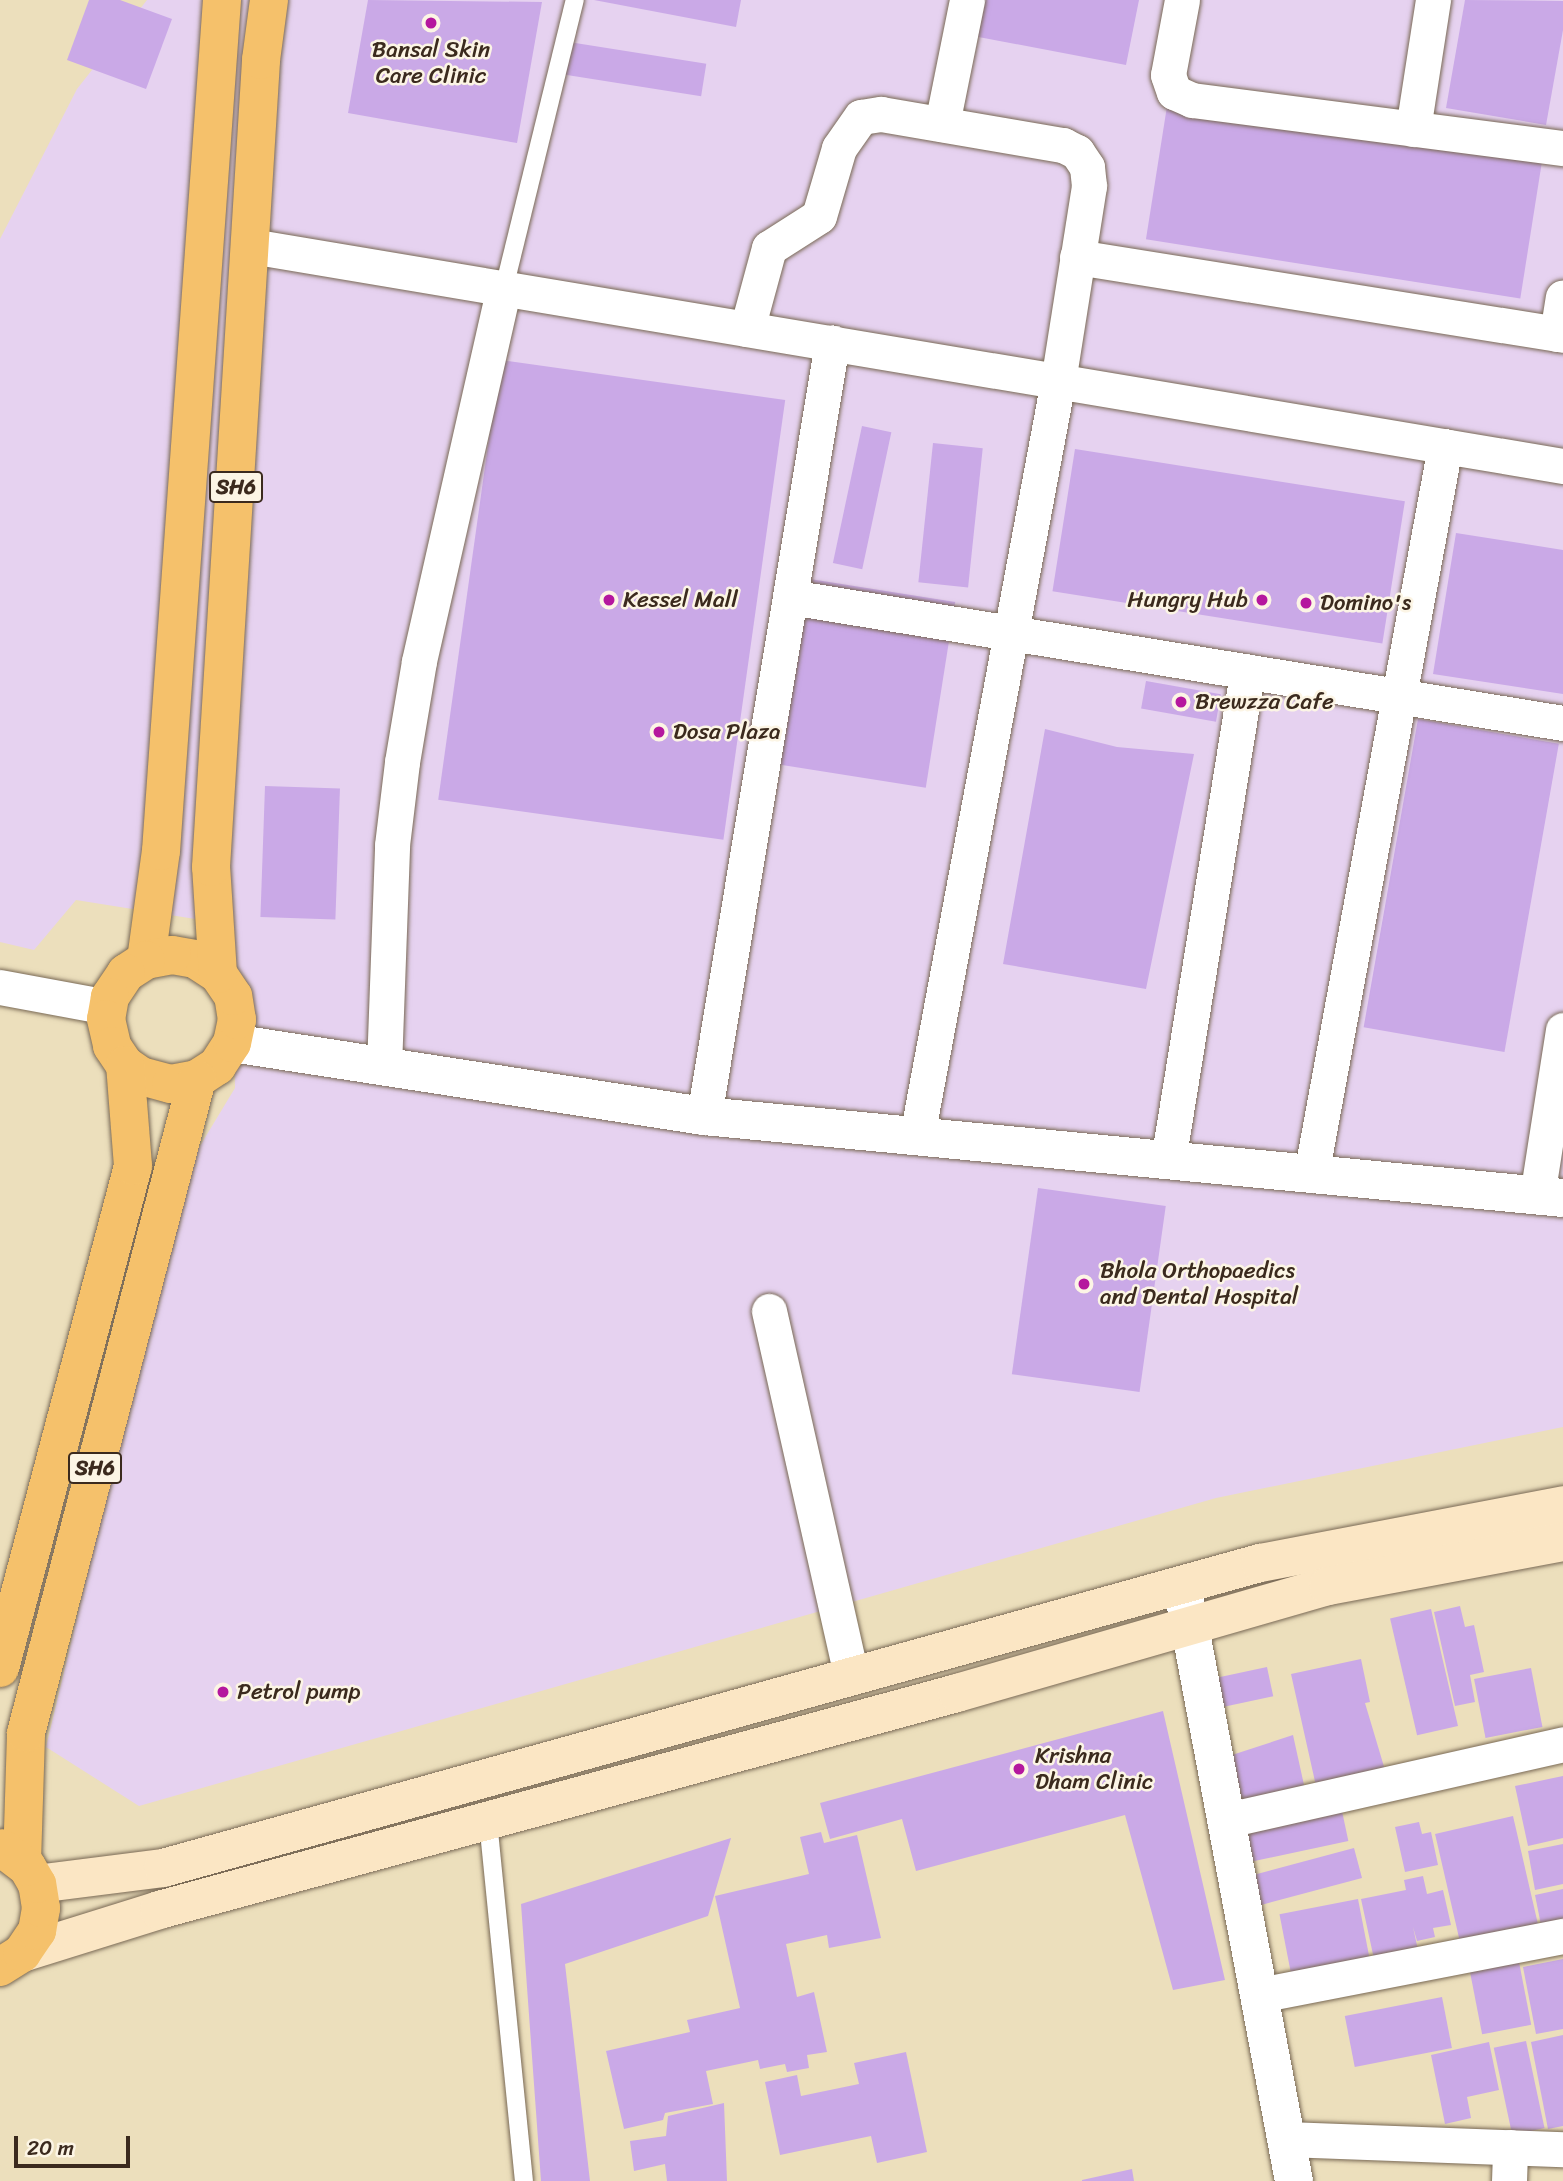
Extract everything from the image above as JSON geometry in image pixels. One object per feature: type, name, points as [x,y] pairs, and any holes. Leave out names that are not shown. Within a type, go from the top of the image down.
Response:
[{"type":"main road","name":"SH6","points":[[146,960],[161,851],[222,0]]},
{"type":"main road","name":"SH6","points":[[232,1043],[237,1020],[233,996],[218,974],[211,867],[261,60],[269,0]]},
{"type":"main road","points":[[108,1007],[126,973],[146,960],[172,955],[195,959],[218,974]]},
{"type":"main road","name":"SH6","points":[[0,1668],[132,1166],[125,1065],[112,1046],[108,1007]]},
{"type":"main road","points":[[125,1065],[141,1076],[171,1084],[197,1079],[218,1066],[232,1043]]},
{"type":"main road","name":"SH6","points":[[11,1960],[37,1931],[41,1908],[20,1864],[26,1734],[197,1079]]},
{"type":"main road","points":[[20,1864],[163,1867],[1260,1563],[1563,1505]]},
{"type":"main road","points":[[11,1960],[159,1910],[488,1821],[1328,1586],[1563,1542]]},
{"type":"street","points":[[942,124],[967,0]]},
{"type":"street","points":[[1182,0],[1168,59],[1174,92],[1192,100],[1563,148]]},
{"type":"street","points":[[1413,128],[1433,0]]},
{"type":"street","points":[[747,329],[769,248],[819,216],[847,131],[861,117],[881,114],[1063,145],[1077,152],[1087,167],[1089,186],[1058,381],[1008,633],[917,1136]]},
{"type":"street","points":[[251,246],[1563,466]]},
{"type":"street","points":[[1077,257],[1560,335],[1563,297]]},
{"type":"street","points":[[384,1067],[392,845],[402,762],[419,661],[505,288]]},
{"type":"street","points":[[704,1116],[832,343]]},
{"type":"street","points":[[1311,1175],[1445,446]]},
{"type":"street","points":[[790,597],[1563,723]]},
{"type":"street","points":[[1168,1161],[1247,671]]},
{"type":"street","points":[[0,987],[108,1007]]},
{"type":"street","points":[[232,1043],[704,1116],[1550,1197],[1563,1030]]},
{"type":"street","points":[[769,1311],[851,1676]]},
{"type":"street","points":[[1182,1585],[1294,2181]]},
{"type":"street","points":[[1227,1820],[1563,1744]]},
{"type":"street","points":[[1259,1995],[1563,1936]]},
{"type":"street","points":[[1286,2139],[1510,2164],[1563,2149]]},
{"type":"lane","points":[[505,288],[575,0]]},
{"type":"lane","points":[[488,1821],[524,2181]]},
{"type":"shaded area","points":[[147,0],[1563,0],[1563,1427],[1216,1498],[139,1806],[46,1747],[183,1174],[235,1088],[233,925],[76,900],[34,950],[0,942],[0,239],[77,89]]},
{"type":"building","points":[[89,0],[120,0],[172,19],[146,89],[67,60]]},
{"type":"building","points":[[368,0],[542,2],[517,143],[348,113]]},
{"type":"building","points":[[594,0],[741,0],[736,27]]},
{"type":"building","points":[[974,0],[1139,0],[1126,65],[968,35]]},
{"type":"building","points":[[1465,0],[1563,1],[1563,30],[1546,125],[1446,108]]},
{"type":"building","points":[[569,42],[706,64],[701,96],[564,75]]},
{"type":"building","points":[[1168,100],[1542,159],[1520,299],[1146,239]]},
{"type":"building","name":"Kessel Mall","points":[[500,360],[785,400],[723,840],[438,800]]},
{"type":"building","points":[[862,426],[891,432],[862,569],[833,563]]},
{"type":"building","points":[[933,443],[983,448],[968,587],[918,582]]},
{"type":"building","points":[[1075,449],[1405,501],[1382,643],[1052,591]]},
{"type":"building","points":[[1456,533],[1563,550],[1563,694],[1433,674]]},
{"type":"building","points":[[810,579],[955,602],[926,788],[781,765]]},
{"type":"building","name":"Brewzza Cafe","points":[[1146,681],[1221,694],[1216,722],[1141,709]]},
{"type":"building","points":[[1418,719],[1559,744],[1504,1052],[1364,1027]]},
{"type":"building","points":[[1045,729],[1117,747],[1194,754],[1146,989],[1003,964]]},
{"type":"building","points":[[265,786],[340,789],[335,920],[260,917]]},
{"type":"building","points":[[1038,1188],[1166,1206],[1140,1392],[1012,1374]]},
{"type":"building","points":[[1460,1606],[1465,1627],[1474,1625],[1484,1672],[1470,1675],[1475,1702],[1455,1706],[1434,1612]]},
{"type":"building","points":[[1431,1609],[1458,1726],[1417,1735],[1390,1618]]},
{"type":"building","points":[[1361,1659],[1370,1702],[1365,1703],[1385,1770],[1316,1786],[1291,1674]]},
{"type":"building","points":[[1267,1667],[1273,1696],[1214,1709],[1207,1680]]},
{"type":"building","points":[[1531,1668],[1542,1727],[1486,1738],[1474,1679]]},
{"type":"building","points":[[1163,1711],[1225,1980],[1173,1990],[1125,1815],[916,1871],[902,1819],[830,1839],[820,1803]]},
{"type":"building","points":[[1293,1735],[1306,1794],[1242,1800],[1232,1755]]},
{"type":"building","points":[[1563,1776],[1563,1838],[1528,1846],[1515,1786]]},
{"type":"building","points":[[1339,1797],[1348,1841],[1243,1863],[1233,1819]]},
{"type":"building","points":[[1513,1816],[1541,1936],[1463,1954],[1435,1834]]},
{"type":"building","points":[[1419,1822],[1422,1834],[1431,1832],[1438,1865],[1405,1872],[1395,1827]]},
{"type":"building","points":[[821,1832],[824,1843],[857,1835],[881,1938],[829,1948],[827,1935],[786,1944],[797,1997],[814,1992],[827,2052],[807,2055],[809,2068],[787,2072],[785,2064],[760,2069],[758,2060],[706,2071],[713,2104],[665,2113],[663,2120],[624,2129],[606,2051],[690,2032],[687,2020],[740,2008],[715,1896],[809,1874],[800,1837]]},
{"type":"building","points":[[731,1838],[708,1916],[565,1964],[590,2181],[541,2181],[521,1904]]},
{"type":"building","points":[[1563,1844],[1563,1884],[1535,1890],[1528,1851]]},
{"type":"building","points":[[1354,1848],[1362,1878],[1259,1906],[1251,1876]]},
{"type":"building","points":[[1423,1876],[1427,1894],[1443,1890],[1451,1925],[1433,1928],[1435,1937],[1417,1941],[1413,1927],[1418,1950],[1374,1959],[1361,1899],[1406,1890],[1404,1880]]},
{"type":"building","points":[[1563,1889],[1563,1926],[1542,1930],[1535,1895]]},
{"type":"building","points":[[1358,1899],[1370,1961],[1291,1976],[1279,1914]]},
{"type":"building","points":[[1563,1959],[1563,2029],[1536,2034],[1523,1967]]},
{"type":"building","points":[[1519,1962],[1531,2025],[1482,2034],[1470,1972]]},
{"type":"building","points":[[1442,1997],[1452,2048],[1355,2067],[1345,2016]]},
{"type":"building","points":[[1563,2035],[1563,2126],[1548,2129],[1531,2042]]},
{"type":"building","points":[[1526,2041],[1545,2128],[1512,2135],[1494,2048]]},
{"type":"building","points":[[1489,2042],[1499,2090],[1467,2097],[1471,2118],[1445,2124],[1431,2055]]},
{"type":"building","points":[[906,2052],[927,2152],[877,2163],[871,2136],[780,2155],[765,2082],[797,2075],[801,2096],[859,2084],[854,2063]]},
{"type":"building","points":[[724,2103],[727,2181],[667,2181],[665,2164],[634,2171],[630,2141],[666,2136],[668,2116]]},
{"type":"building","points":[[1132,2169],[1134,2181],[1082,2181],[1082,2180]]},
{"type":"place","name":"Bansal Skin Care Clinic","points":[[431,23]]},
{"type":"place","name":"Kessel Mall","points":[[609,600]]},
{"type":"place","name":"Hungry Hub","points":[[1262,600]]},
{"type":"place","name":"Domino's","points":[[1306,603]]},
{"type":"place","name":"Brewzza Cafe","points":[[1181,702]]},
{"type":"place","name":"Dosa Plaza","points":[[659,732]]},
{"type":"place","name":"Bhola Orthopaedics and Dental Hospital","points":[[1084,1284]]},
{"type":"place","name":"Petrol pump","points":[[223,1692]]},
{"type":"place","name":"Krishna Dham Clinic","points":[[1019,1769]]}]
